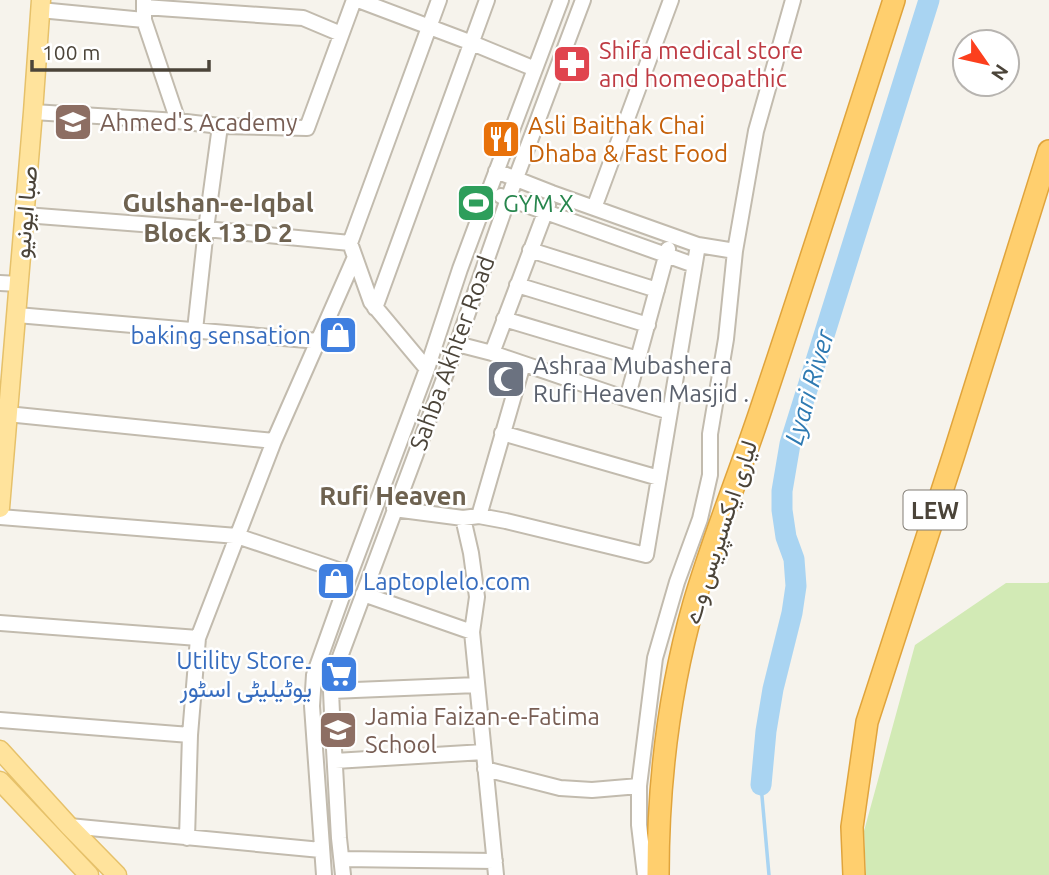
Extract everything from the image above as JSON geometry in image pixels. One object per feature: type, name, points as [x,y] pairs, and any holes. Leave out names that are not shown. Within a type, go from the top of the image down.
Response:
[{"type":"highway","name":"لیاری ایکسپریس وے","points":[[658,875],[659,813],[666,743],[677,674],[691,616],[894,0]]},
{"type":"highway","name":"LEW","points":[[853,875],[852,827],[867,722],[1049,151]]},
{"type":"main road","name":"صبا ایونیو","points":[[0,508],[41,5]]},
{"type":"main road","points":[[0,750],[117,875]]},
{"type":"main road","points":[[0,781],[89,875]]},
{"type":"street","points":[[33,112],[220,126],[307,128],[356,0],[535,69]]},
{"type":"street","points":[[187,838],[190,735],[198,638],[274,441],[318,341],[439,0]]},
{"type":"street","points":[[375,308],[488,0]]},
{"type":"street","name":"Sahba Akhter Road","points":[[324,875],[312,706],[314,675],[427,369],[460,269],[561,0]]},
{"type":"street","name":"Sahba Akhter Road","points":[[343,875],[331,691],[334,673],[583,0]]},
{"type":"street","points":[[594,208],[671,0]]},
{"type":"street","points":[[645,875],[639,825],[639,786],[655,658],[677,582],[700,519],[710,475],[710,434],[726,339],[735,251],[756,131],[793,0]]},
{"type":"street","points":[[41,5],[303,18],[341,34]]},
{"type":"street","points":[[144,9],[178,121]]},
{"type":"street","points":[[195,330],[220,126]]},
{"type":"street","points":[[496,171],[552,194],[698,245],[735,251]]},
{"type":"street","points":[[489,191],[694,265]]},
{"type":"street","points":[[492,353],[552,194]]},
{"type":"street","points":[[24,215],[206,229],[352,250]]},
{"type":"street","points":[[627,400],[671,235]]},
{"type":"street","points":[[394,509],[463,518],[479,516],[646,555],[698,245]]},
{"type":"street","points":[[352,250],[371,302],[427,369]]},
{"type":"street","points":[[530,250],[657,290]]},
{"type":"street","points":[[0,283],[19,284]]},
{"type":"street","points":[[517,285],[648,324]]},
{"type":"street","points":[[17,315],[318,341]]},
{"type":"street","points":[[504,320],[638,359]]},
{"type":"street","points":[[457,344],[670,412]]},
{"type":"street","points":[[479,516],[523,364]]},
{"type":"street","points":[[7,414],[274,441]]},
{"type":"street","points":[[502,433],[659,478]]},
{"type":"street","points":[[0,517],[237,536],[350,574]]},
{"type":"street","points":[[342,859],[496,868],[472,632],[477,597],[463,518]]},
{"type":"street","points":[[363,594],[472,632]]},
{"type":"street","points":[[0,623],[198,638]]},
{"type":"street","points":[[331,691],[477,685]]},
{"type":"street","points":[[0,720],[190,735]]},
{"type":"street","points":[[335,761],[484,752]]},
{"type":"street","points":[[485,769],[560,789],[639,786]]},
{"type":"street","points":[[69,826],[321,850]]},
{"type":"green space","points":[[1049,582],[1049,875],[866,875],[864,831],[915,645],[1006,583]]},
{"type":"waterway","name":"Lyari River","points":[[761,785],[773,689],[796,586],[794,559],[786,537],[782,510],[782,491],[790,444],[929,0]]},
{"type":"waterway","points":[[761,785],[769,875]]},
{"type":"place","name":"Shifa medical store and homeopathic","points":[[572,64]]},
{"type":"place","name":"Ahmed's Academy","points":[[73,122]]},
{"type":"place","name":"Asli Baithak Chai Dhaba & Fast Food","points":[[501,139]]},
{"type":"place","name":"GYM X","points":[[476,203]]},
{"type":"place","name":"baking sensation","points":[[338,335]]},
{"type":"place","name":"Ashraa Mubashera Rufi Heaven Masjid .","points":[[506,379]]},
{"type":"place","name":"Laptoplelo.com","points":[[336,581]]},
{"type":"place","name":"Utility Store۔ یوٹیلیٹی اسٹور","points":[[339,674]]},
{"type":"place","name":"Jamia Faizan-e-Fatima School","points":[[338,730]]},
{"type":"district","name":"Gulshan-e-Iqbal Block 13 D 2","points":[[218,217]]},
{"type":"district","name":"Rufi Heaven","points":[[393,495]]}]
